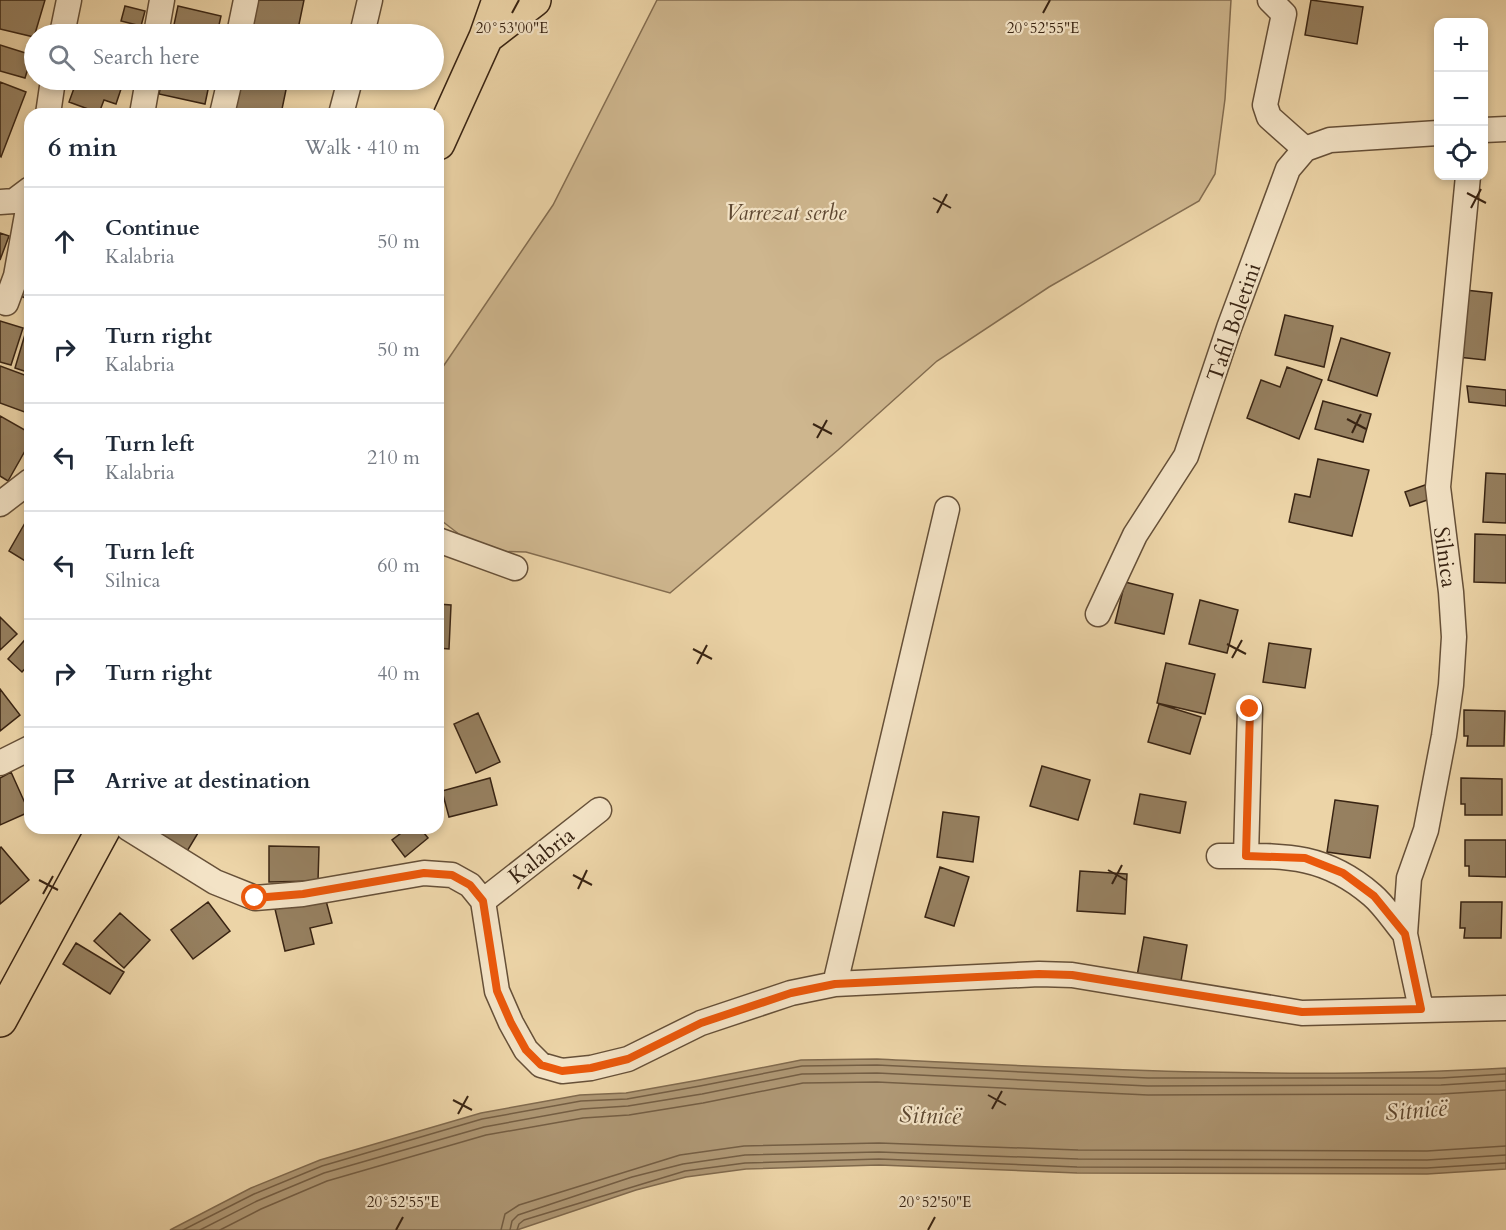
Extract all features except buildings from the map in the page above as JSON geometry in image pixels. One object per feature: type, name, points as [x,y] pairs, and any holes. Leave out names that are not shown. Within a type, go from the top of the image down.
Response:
[{"type":"main road","points":[[444,130],[486,37],[499,0]]},
{"type":"main road","points":[[486,37],[534,0]]},
{"type":"main road","points":[[0,1020],[101,834]]},
{"type":"street","points":[[64,24],[69,0]]},
{"type":"street","points":[[158,24],[162,0]]},
{"type":"street","points":[[241,24],[246,0]]},
{"type":"street","points":[[364,24],[369,0]]},
{"type":"street","points":[[1270,0],[1284,14],[1265,105],[1269,117],[1305,149],[1330,140],[1434,133]]},
{"type":"street","points":[[49,108],[52,90]]},
{"type":"street","points":[[143,108],[146,90]]},
{"type":"street","points":[[223,108],[228,90]]},
{"type":"street","points":[[343,108],[347,90]]},
{"type":"street","points":[[1488,130],[1506,129]]},
{"type":"street","name":"Tafil Boletini","points":[[1098,614],[1135,536],[1186,456],[1229,328],[1288,169],[1305,149]]},
{"type":"street","name":"Silnica","points":[[1421,1009],[1405,934],[1409,878],[1426,830],[1451,685],[1454,637],[1452,592],[1437,487],[1468,180]]},
{"type":"street","points":[[0,202],[14,201],[24,194]]},
{"type":"street","points":[[6,303],[16,276],[24,231]]},
{"type":"street","points":[[0,504],[24,486]]},
{"type":"street","points":[[835,984],[947,510]]},
{"type":"street","points":[[444,542],[515,568]]},
{"type":"street","points":[[1246,856],[1250,709]]},
{"type":"street","points":[[0,764],[24,751]]},
{"type":"street","name":"Kalabria","points":[[483,901],[599,810]]},
{"type":"street","points":[[138,834],[215,882],[255,898],[303,894],[424,873],[452,875],[470,885],[483,901],[497,991],[511,1023],[526,1050],[541,1065],[562,1071],[591,1068],[628,1059],[701,1023],[791,993],[835,984],[1039,974],[1072,975],[1302,1012],[1506,1008]]},
{"type":"street","name":"Silnica","points":[[1219,856],[1305,858],[1343,873],[1374,896],[1405,934]]},
{"type":"green space","name":"Varrezat serbe","points":[[657,0],[1231,0],[1225,99],[1215,174],[1199,201],[1049,287],[937,361],[838,450],[670,593],[526,552],[481,551],[444,523],[444,365],[553,205]]},
{"type":"water","name":"Sitnicë","points":[[877,1059],[1192,1072],[1349,1073],[1506,1068],[1506,1169],[1427,1174],[1077,1173],[879,1165],[746,1169],[686,1177],[636,1190],[517,1230],[170,1230],[251,1188],[320,1160],[481,1113],[580,1095],[626,1093],[801,1060]]},
{"type":"route","points":[[255,898],[303,894],[424,873],[452,875],[470,885],[483,901],[497,991],[511,1023],[526,1050],[541,1065],[562,1071],[591,1068],[628,1059],[701,1023],[791,993],[835,984],[1039,974],[1072,975],[1108,983],[1302,1012],[1326,1014],[1421,1009],[1405,934],[1374,896],[1343,873],[1305,858],[1246,856],[1250,709]]}]
